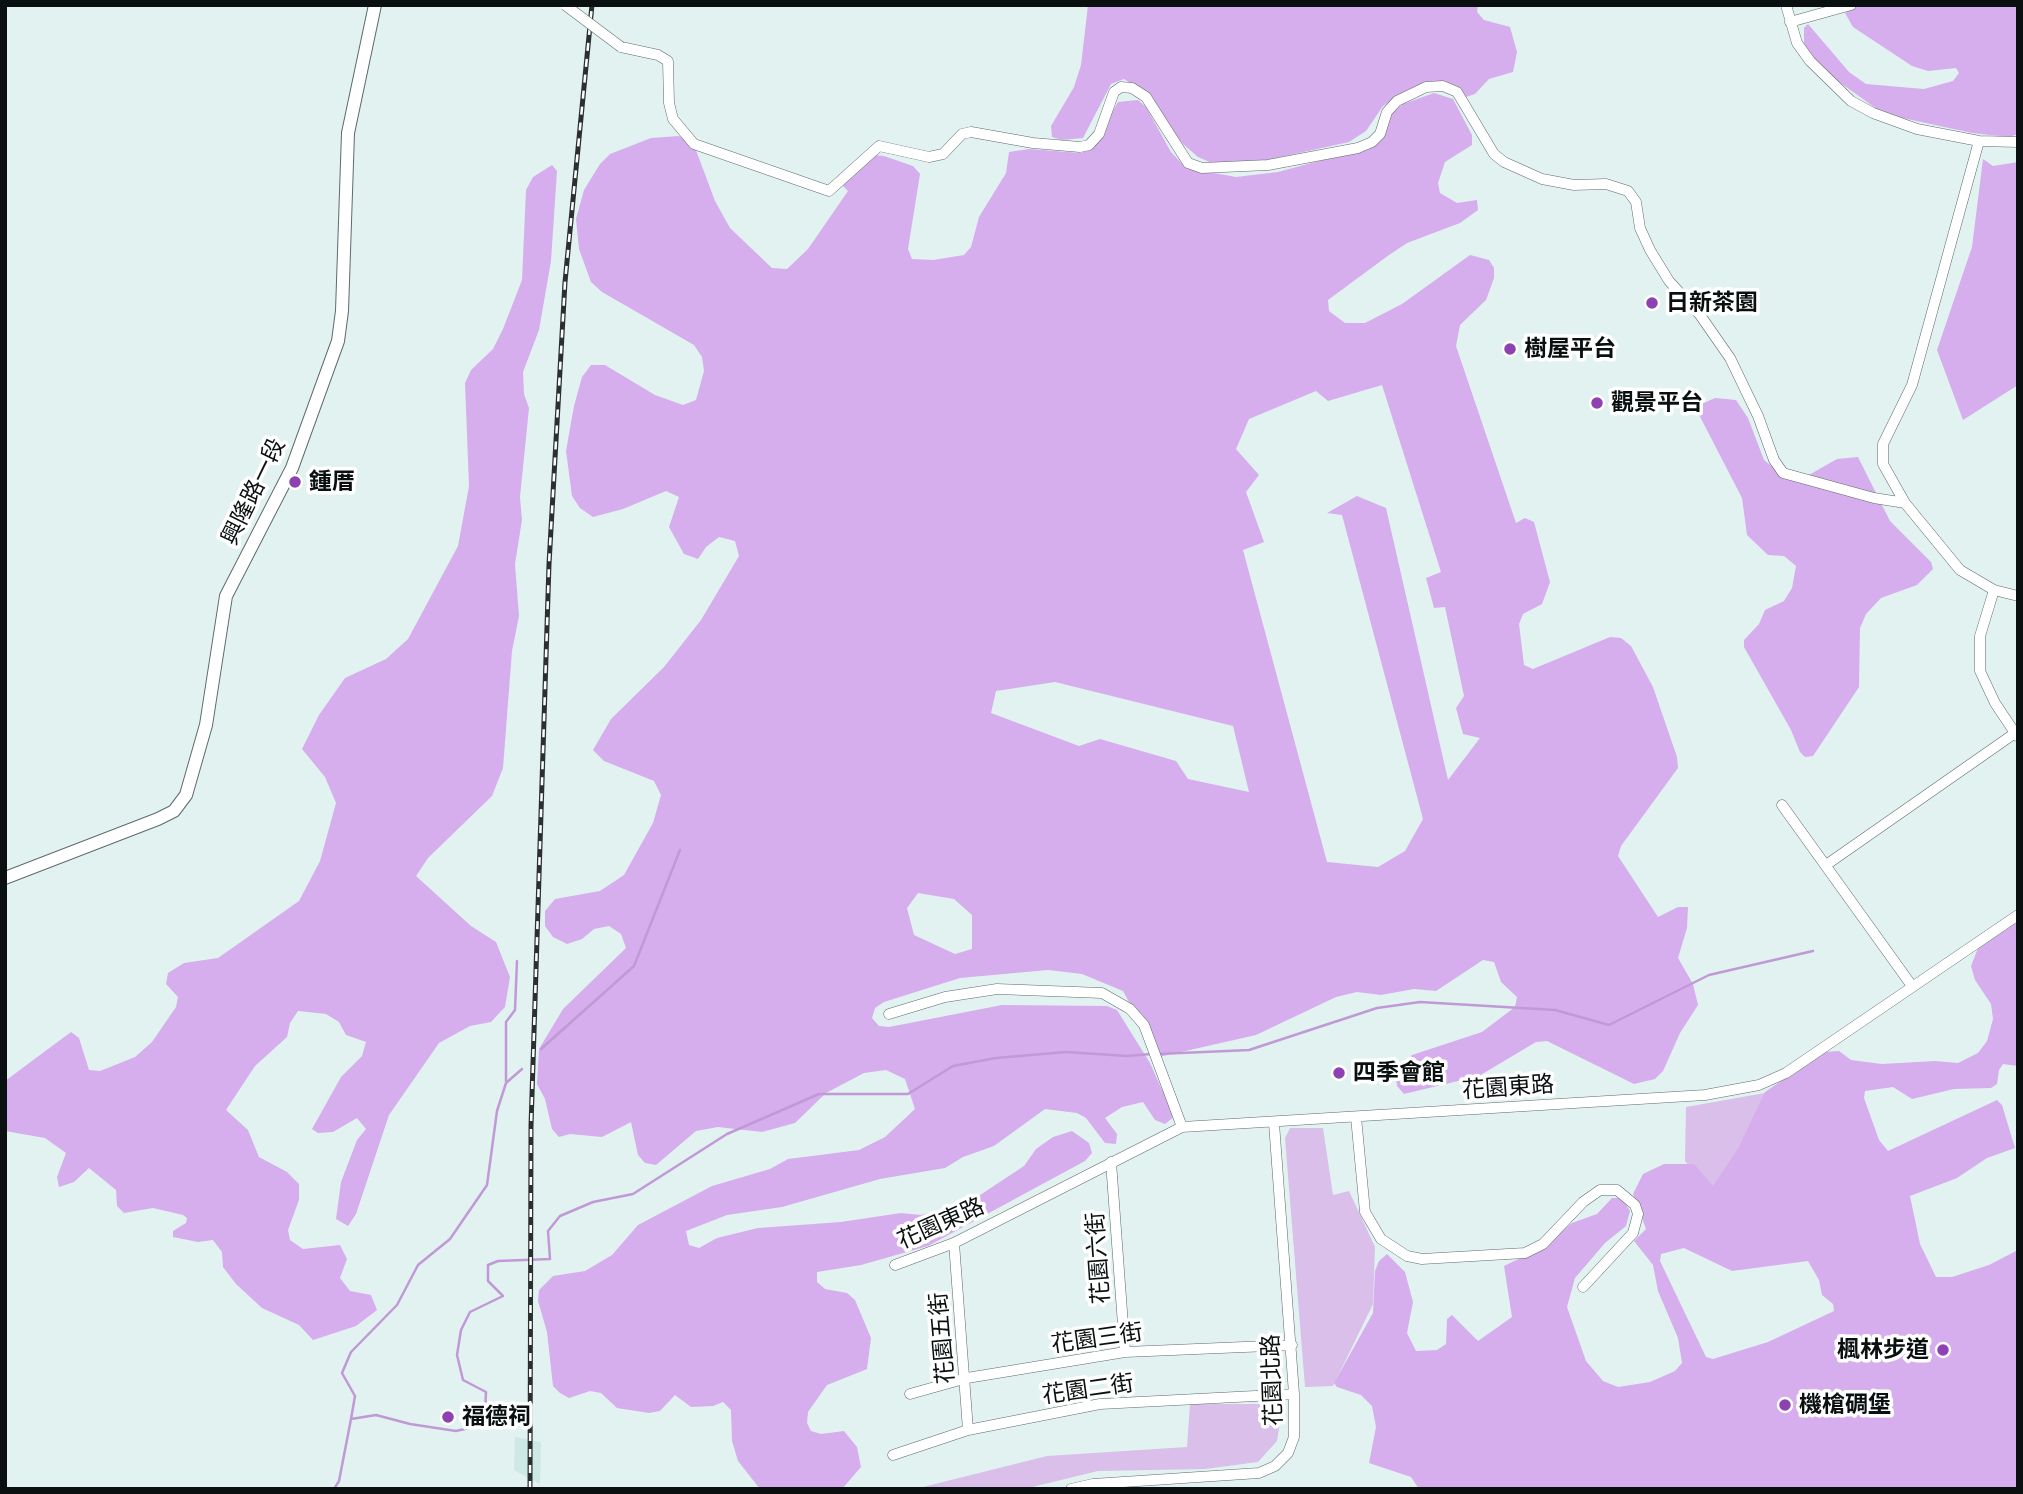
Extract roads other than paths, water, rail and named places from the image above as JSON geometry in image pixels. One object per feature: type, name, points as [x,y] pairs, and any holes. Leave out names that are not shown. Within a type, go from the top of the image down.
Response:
[{"type":"street","name":"興隆路一段","points":[[5,878],[158,819],[174,811],[186,795],[206,725],[226,596],[292,468],[338,341],[342,311],[348,133],[375,5]]},
{"type":"street","points":[[565,5],[621,47],[658,55],[668,61],[669,103],[673,119],[694,144],[828,191],[879,146],[929,157],[943,154],[962,134],[971,132],[1033,143],[1080,148],[1089,145],[1099,134],[1114,92],[1121,87],[1132,88],[1146,97],[1188,163],[1202,168],[1268,165],[1358,148],[1372,142],[1380,134],[1387,112],[1397,101],[1426,87],[1443,86],[1457,92],[1494,154],[1504,162],[1542,179],[1574,186],[1605,184],[1629,191],[1636,202],[1640,228],[1650,250],[1668,281],[1700,315],[1730,358],[1758,416],[1774,460],[1783,473],[1874,498],[1905,503]]},
{"type":"street","points":[[1786,5],[1797,43],[1810,61],[1851,101],[1873,113],[1917,130],[1979,141],[2018,142]]},
{"type":"street","points":[[1790,22],[1851,5]]},
{"type":"street","points":[[1979,141],[1912,385],[1883,444],[1883,464],[1905,503],[1960,570],[1994,590],[2018,596]]},
{"type":"street","points":[[1826,865],[2017,733],[1995,703],[1980,671],[1980,636],[1994,590]]},
{"type":"street","points":[[1782,805],[1912,986]]},
{"type":"street","name":"花園東路","points":[[895,1265],[954,1243],[1182,1127],[1732,1092],[1786,1073],[2018,915]]},
{"type":"street","points":[[889,1014],[945,998],[997,989],[1102,993],[1130,1009],[1144,1025],[1182,1127]]},
{"type":"street","points":[[1356,1117],[1365,1212],[1381,1239],[1407,1256],[1422,1259],[1525,1253],[1543,1244],[1583,1202],[1600,1190],[1617,1190],[1634,1205],[1638,1214],[1633,1233],[1583,1287]]},
{"type":"street","name":"花園北路","points":[[1070,1489],[1093,1484],[1259,1473],[1275,1465],[1288,1453],[1294,1437],[1294,1394],[1275,1123]]},
{"type":"street","name":"花園六街","points":[[1111,1162],[1125,1352]]},
{"type":"street","name":"花園五街","points":[[954,1243],[967,1378],[968,1430]]},
{"type":"street","name":"花園三街","points":[[910,1394],[967,1378],[1125,1352],[1292,1345]]},
{"type":"street","name":"花園二街","points":[[892,1455],[968,1430],[1101,1404],[1294,1394]]},
{"type":"waterway","points":[[541,1049],[634,966],[680,850]]},
{"type":"waterway","points":[[1158,1054],[1249,1050],[1377,1008],[1420,1002],[1555,1010],[1609,1025],[1709,975],[1813,951]]},
{"type":"waterway","points":[[506,1081],[506,1022],[515,1010],[517,961]]},
{"type":"waterway","points":[[334,1489],[339,1481],[351,1419],[376,1415],[410,1424],[456,1431],[478,1426],[485,1414],[486,1392],[463,1380],[457,1355],[461,1330],[470,1312],[503,1296],[488,1281],[488,1265],[498,1261],[550,1259],[548,1231],[560,1216],[593,1202],[633,1194],[727,1134],[819,1094],[908,1094],[953,1066],[996,1058],[1066,1052],[1127,1056],[1151,1054]]},
{"type":"waterway","points":[[351,1419],[355,1396],[342,1373],[351,1352],[397,1305],[418,1265],[450,1239],[487,1185],[497,1111],[506,1083],[522,1069]]},
{"type":"railway","points":[[530,1489],[531,1126],[549,564],[565,282],[592,5]]},
{"type":"place","name":"日新茶園","points":[[1652,303]]},
{"type":"place","name":"樹屋平台","points":[[1510,349]]},
{"type":"place","name":"觀景平台","points":[[1597,403]]},
{"type":"place","name":"鍾厝","points":[[295,482]]},
{"type":"place","name":"四季會館","points":[[1339,1073]]},
{"type":"place","name":"楓林步道","points":[[1943,1350]]},
{"type":"place","name":"機槍碉堡","points":[[1785,1405]]},
{"type":"place","name":"福德祠","points":[[448,1417]]}]
